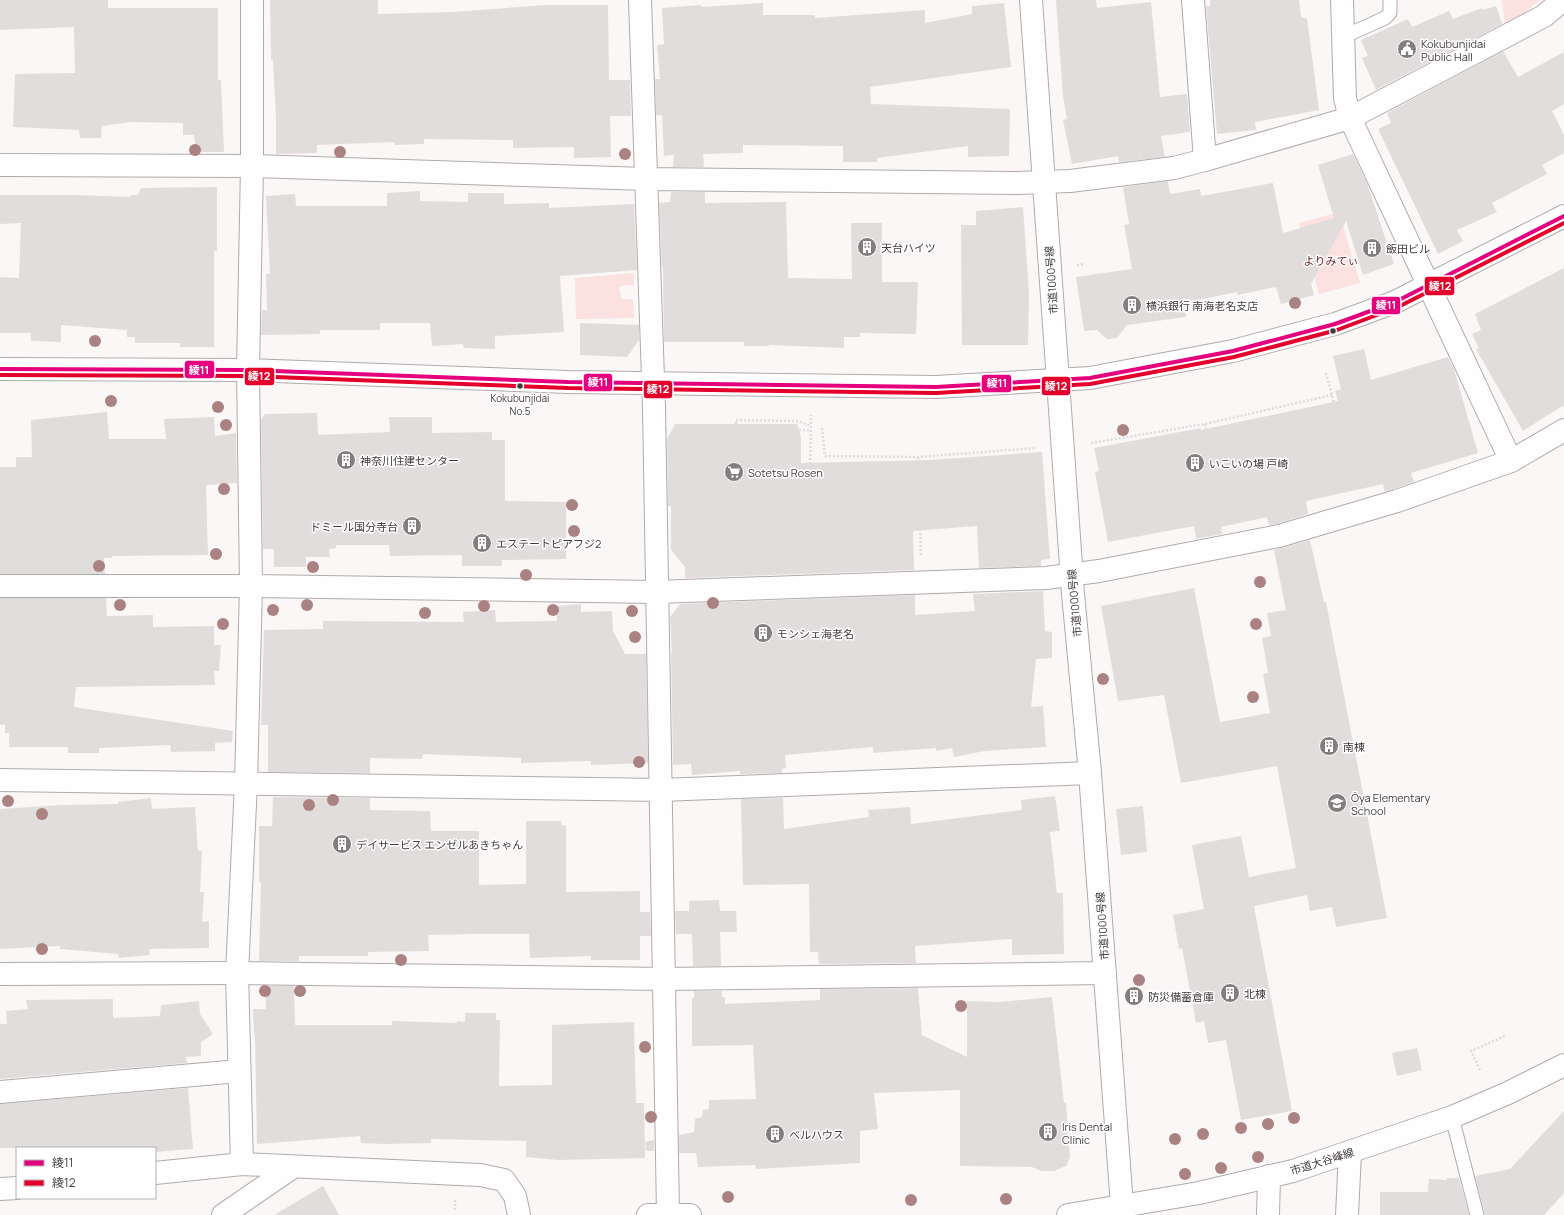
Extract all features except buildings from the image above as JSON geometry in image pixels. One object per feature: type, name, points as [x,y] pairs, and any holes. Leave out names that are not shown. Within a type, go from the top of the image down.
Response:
[{"type":"street","points":[[242,1164],[237,973],[246,783],[250,586],[248,370],[252,166],[252,0]]},
{"type":"street","points":[[640,0],[653,383],[664,979],[658,1214],[690,1215]]},
{"type":"street","name":"市道1000号線","points":[[1031,0],[1072,575],[1090,773],[1122,1211]]},
{"type":"street","points":[[1193,0],[1205,160]]},
{"type":"street","points":[[1342,0],[1345,98],[1350,118],[1510,461]]},
{"type":"street","points":[[0,164],[252,166],[646,179],[1043,183],[1174,168],[1350,118],[1544,16],[1563,0]]},
{"type":"street","points":[[0,369],[248,370],[653,383],[936,387],[1058,381],[1098,377],[1233,352],[1335,324],[1395,302],[1564,216]]},
{"type":"street","points":[[0,586],[250,586],[656,592],[809,587],[922,581],[1046,578],[1099,571],[1279,536],[1397,501],[1510,461],[1564,430]]},
{"type":"street","points":[[0,780],[661,790],[1090,773]]},
{"type":"street","points":[[0,974],[237,973],[664,979],[1105,973]]},
{"type":"street","name":"市道大谷峰線","points":[[1068,1215],[1122,1211],[1293,1171],[1350,1153],[1452,1117],[1508,1093],[1564,1065]]},
{"type":"street","points":[[0,1092],[239,1071]]},
{"type":"street","points":[[1347,1215],[1350,1153]]},
{"type":"street","points":[[156,1173],[242,1164],[480,1175],[504,1180],[515,1196],[519,1215]]},
{"type":"street","points":[[223,1215],[293,1167]]},
{"type":"street","points":[[1268,1215],[1269,1176]]},
{"type":"street","points":[[0,1190],[16,1188]]},
{"type":"lane","points":[[1343,37],[1384,18],[1390,13],[1390,0]]},
{"type":"lane","points":[[1452,1117],[1477,1215]]},
{"type":"path","points":[[1326,373],[1363,511]]},
{"type":"path","points":[[1091,443],[1205,424],[1332,395]]},
{"type":"path","points":[[809,587],[811,415]]},
{"type":"path","points":[[736,424],[736,420],[798,421],[811,428]]},
{"type":"path","points":[[1205,424],[1233,545]]},
{"type":"path","points":[[799,430],[811,428]]},
{"type":"path","points":[[822,428],[825,456],[918,457],[1038,448]]},
{"type":"path","points":[[918,457],[922,581]]},
{"type":"path","points":[[1480,1070],[1471,1051],[1506,1036]]},
{"type":"green space","points":[[1502,0],[1540,0],[1518,18],[1505,24]]},
{"type":"green space","name":"よりみてぃ","points":[[1339,212],[1360,283],[1319,294],[1299,223]]},
{"type":"green space","points":[[634,273],[634,285],[619,286],[621,299],[633,299],[634,318],[576,319],[575,278]]},
{"type":"transit line","name":"綾11","points":[[0,369],[248,370],[568,382],[936,387],[1090,378],[1233,351],[1335,324],[1395,302],[1564,216]]},
{"type":"transit line","name":"綾12","points":[[0,375],[248,376],[568,388],[936,393],[1090,384],[1234,357],[1337,330],[1398,307],[1564,223]]},
{"type":"place","name":"Kokubunjidai Public Hall","points":[[1407,49]]},
{"type":"place","name":"天台ハイツ","points":[[867,247]]},
{"type":"place","name":"飯田ビル","points":[[1372,248]]},
{"type":"place","name":"横浜銀行 南海老名支店","points":[[1132,305]]},
{"type":"place","name":"Kokubunjidai No.5","points":[[520,386]]},
{"type":"place","name":"神奈川住建センター","points":[[346,460]]},
{"type":"place","name":"いこいの場 戸崎","points":[[1195,463]]},
{"type":"place","name":"Sotetsu Rosen","points":[[734,472]]},
{"type":"place","name":"ドミール国分寺台","points":[[412,526]]},
{"type":"place","name":"エステートピアフジ2","points":[[482,543]]},
{"type":"place","name":"モンシェ海老名","points":[[763,633]]},
{"type":"place","name":"南棟","points":[[1329,746]]},
{"type":"place","name":"Ōya Elementary School","points":[[1337,803]]},
{"type":"place","name":"デイサービス エンゼルあきちゃん","points":[[342,844]]},
{"type":"place","name":"北棟","points":[[1230,993]]},
{"type":"place","name":"防災備蓄倉庫","points":[[1134,996]]},
{"type":"place","name":"Iris Dental Clinic","points":[[1048,1132]]},
{"type":"place","name":"ベルハウス","points":[[775,1134]]}]
